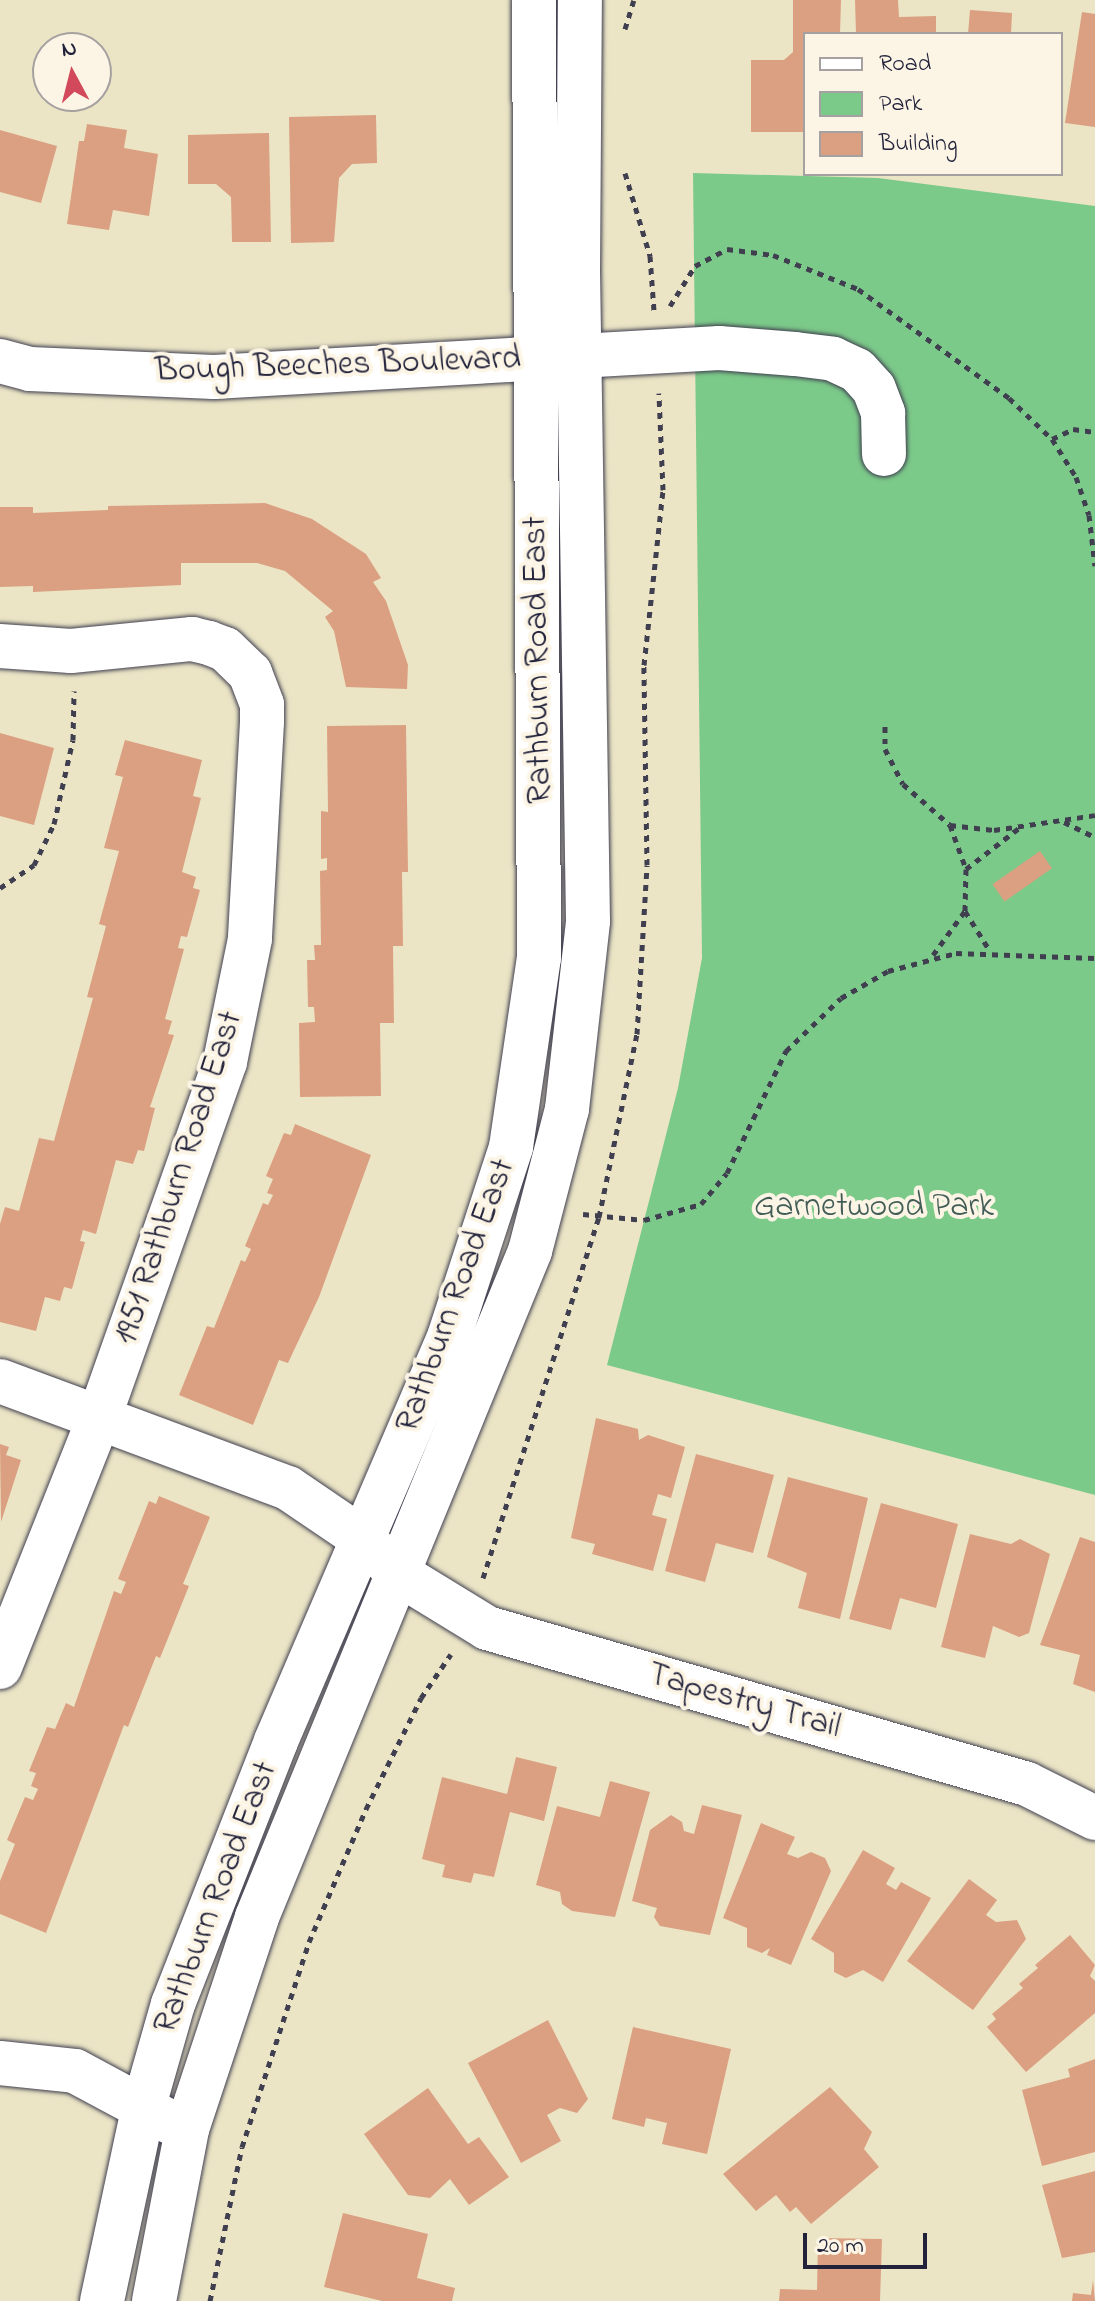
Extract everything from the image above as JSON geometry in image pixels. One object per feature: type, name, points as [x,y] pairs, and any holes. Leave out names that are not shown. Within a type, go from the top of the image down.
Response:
[{"type":"street","name":"Rathburn Road East","points":[[102,2301],[143,2109],[173,2004],[276,1741],[449,1337],[513,1131],[539,958],[534,0]]},
{"type":"street","name":"Rathburn Road East","points":[[154,2301],[187,2129],[257,1917],[513,1296],[543,1207],[567,1109],[588,921],[580,356],[580,0]]},
{"type":"street","name":"Bough Beeches Boulevard","points":[[0,361],[30,369],[214,377],[719,348],[833,359],[857,370],[874,389],[883,413],[884,454]]},
{"type":"street","name":"1951 Rathburn Road East","points":[[0,646],[71,651],[192,639],[225,649],[250,673],[262,705],[250,939],[225,1062],[99,1418],[0,1667]]},
{"type":"street","points":[[0,1381],[288,1488],[363,1539]]},
{"type":"street","name":"Tapestry Trail","points":[[363,1539],[399,1574],[487,1628],[1027,1784],[1095,1818]]},
{"type":"street","points":[[0,2063],[75,2071],[143,2109],[187,2129]]},
{"type":"path","points":[[1052,439],[1073,429],[1095,432]]},
{"type":"path","points":[[0,888],[34,865],[54,824],[73,740],[71,651]]},
{"type":"path","points":[[885,726],[888,757],[903,784],[950,825],[966,869],[965,911],[990,951]]},
{"type":"path","points":[[950,825],[1020,827],[1095,815]]},
{"type":"path","points":[[1064,822],[1095,837]]},
{"type":"path","points":[[966,869],[1020,827]]},
{"type":"path","points":[[931,957],[965,911]]},
{"type":"path","points":[[543,1207],[644,1220],[701,1204],[727,1173],[764,1089],[806,1027],[841,998],[888,971],[931,957],[990,951],[1095,958]]},
{"type":"path","points":[[210,2301],[242,2147],[309,1942],[366,1809],[421,1698],[450,1656]]},
{"type":"green space","name":"Garnetwood Park","points":[[693,173],[878,178],[1095,206],[1095,1495],[607,1365],[678,1088],[702,958]]},
{"type":"building","points":[[793,0],[841,0],[840,32],[803,32],[803,132],[751,132],[751,60],[784,60],[793,52]]},
{"type":"building","points":[[855,0],[898,0],[899,17],[936,16],[936,32],[856,32]]},
{"type":"building","points":[[970,10],[1012,13],[1011,32],[968,32]]},
{"type":"building","points":[[1082,12],[1095,14],[1095,127],[1065,123]]},
{"type":"building","points":[[376,115],[377,163],[352,164],[339,178],[334,242],[291,243],[289,117]]},
{"type":"building","points":[[87,124],[127,130],[124,148],[158,154],[149,216],[113,210],[109,230],[67,224],[79,141],[84,141]]},
{"type":"building","points":[[0,130],[57,146],[41,203],[0,192]]},
{"type":"building","points":[[269,133],[271,242],[232,242],[231,197],[216,184],[188,184],[188,135]]},
{"type":"building","points":[[265,503],[312,519],[366,554],[381,578],[373,582],[386,601],[408,665],[407,689],[346,687],[334,631],[325,617],[333,611],[285,571],[257,563],[181,563],[181,585],[33,592],[33,586],[0,587],[0,507],[33,507],[33,513],[108,510],[108,506]]},
{"type":"building","points":[[406,725],[408,872],[402,872],[403,946],[393,946],[394,1023],[380,1023],[381,1096],[300,1097],[299,1023],[315,1022],[314,1007],[308,1007],[307,960],[315,960],[314,945],[321,945],[320,871],[327,870],[327,858],[321,859],[321,811],[328,812],[327,726]]},
{"type":"building","points":[[0,733],[54,748],[34,825],[0,816]]},
{"type":"building","points":[[125,740],[202,760],[193,796],[201,798],[182,872],[196,877],[193,888],[200,890],[187,937],[181,936],[178,948],[184,949],[165,1019],[172,1021],[168,1034],[174,1035],[150,1107],[155,1108],[144,1151],[138,1150],[133,1164],[116,1160],[96,1234],[83,1230],[80,1241],[85,1242],[72,1289],[64,1287],[60,1301],[45,1297],[36,1331],[0,1322],[0,1224],[5,1207],[19,1211],[39,1138],[54,1141],[93,998],[87,997],[106,926],[99,924],[119,851],[104,848],[123,777],[115,775]]},
{"type":"building","points":[[1040,851],[1052,868],[1005,901],[992,884]]},
{"type":"building","points":[[295,1124],[371,1155],[319,1297],[288,1363],[279,1360],[253,1425],[179,1395],[207,1326],[214,1328],[241,1260],[245,1262],[251,1249],[245,1246],[263,1203],[268,1205],[273,1195],[267,1193],[273,1179],[266,1176],[284,1133],[291,1135]]},
{"type":"building","points":[[596,1418],[638,1429],[639,1440],[648,1435],[685,1447],[671,1498],[658,1494],[652,1515],[667,1519],[653,1571],[592,1554],[595,1544],[571,1538]]},
{"type":"building","points":[[0,1444],[9,1447],[6,1455],[21,1460],[1,1522]]},
{"type":"building","points":[[696,1454],[774,1475],[753,1553],[716,1543],[705,1582],[665,1571]]},
{"type":"building","points":[[788,1477],[868,1498],[840,1619],[798,1608],[807,1573],[767,1557]]},
{"type":"building","points":[[159,1496],[210,1517],[183,1584],[189,1586],[160,1658],[156,1656],[128,1727],[124,1725],[46,1933],[0,1914],[0,1881],[15,1844],[7,1840],[25,1797],[33,1800],[38,1789],[31,1786],[36,1773],[29,1771],[47,1727],[55,1729],[66,1703],[74,1707],[114,1591],[121,1594],[126,1582],[118,1579],[149,1501],[156,1504]]},
{"type":"building","points":[[881,1503],[958,1524],[936,1608],[900,1598],[891,1630],[849,1619]]},
{"type":"building","points":[[970,1534],[1011,1544],[1020,1539],[1050,1554],[1029,1633],[1019,1637],[993,1626],[985,1658],[941,1647]]},
{"type":"building","points":[[1080,1537],[1095,1542],[1095,1692],[1073,1684],[1080,1655],[1040,1645]]},
{"type":"building","points":[[516,1757],[557,1767],[544,1821],[510,1812],[494,1877],[474,1873],[471,1883],[442,1877],[445,1865],[422,1859],[442,1777],[507,1794]]},
{"type":"building","points":[[610,1781],[650,1792],[615,1917],[572,1911],[562,1904],[560,1892],[536,1885],[557,1806],[600,1817]]},
{"type":"building","points":[[702,1805],[742,1815],[710,1935],[660,1926],[654,1917],[657,1908],[632,1901],[650,1830],[671,1815],[682,1822],[684,1831],[694,1834]]},
{"type":"building","points":[[761,1823],[795,1837],[787,1854],[798,1858],[811,1852],[825,1858],[831,1871],[791,1965],[767,1955],[770,1948],[762,1953],[747,1947],[747,1928],[723,1918]]},
{"type":"building","points":[[863,1850],[895,1868],[886,1884],[896,1890],[901,1882],[931,1898],[883,1982],[863,1970],[846,1978],[834,1972],[834,1953],[811,1939]]},
{"type":"building","points":[[969,1879],[997,1900],[986,1915],[996,1922],[1017,1920],[1026,1939],[973,2010],[907,1961]]},
{"type":"building","points":[[1070,1935],[1095,1965],[1090,1976],[1095,1981],[1095,2013],[1026,2072],[987,2027],[996,2019],[992,2014],[1023,1988],[1019,1984],[1038,1968],[1035,1965]]},
{"type":"building","points":[[548,2020],[588,2099],[577,2113],[560,2108],[547,2115],[561,2141],[521,2163],[468,2063]]},
{"type":"building","points":[[633,2027],[731,2049],[707,2154],[662,2144],[667,2123],[646,2118],[644,2127],[612,2119]]},
{"type":"building","points":[[1095,2059],[1095,2152],[1042,2166],[1022,2090],[1070,2077],[1068,2069]]},
{"type":"building","points":[[830,2087],[872,2132],[864,2149],[879,2167],[811,2224],[796,2207],[790,2212],[776,2195],[756,2211],[723,2174]]},
{"type":"building","points":[[428,2088],[468,2144],[479,2137],[509,2177],[469,2205],[450,2179],[430,2198],[408,2195],[364,2134]]},
{"type":"building","points":[[1095,2171],[1095,2252],[1062,2258],[1042,2185]]},
{"type":"building","points":[[343,2213],[428,2234],[417,2278],[455,2288],[452,2301],[382,2301],[324,2287]]},
{"type":"building","points":[[818,2238],[882,2239],[880,2301],[779,2301],[780,2289],[817,2290]]},
{"type":"building","points":[[1093,2280],[1095,2301],[1072,2301],[1073,2293],[1091,2295]]}]
